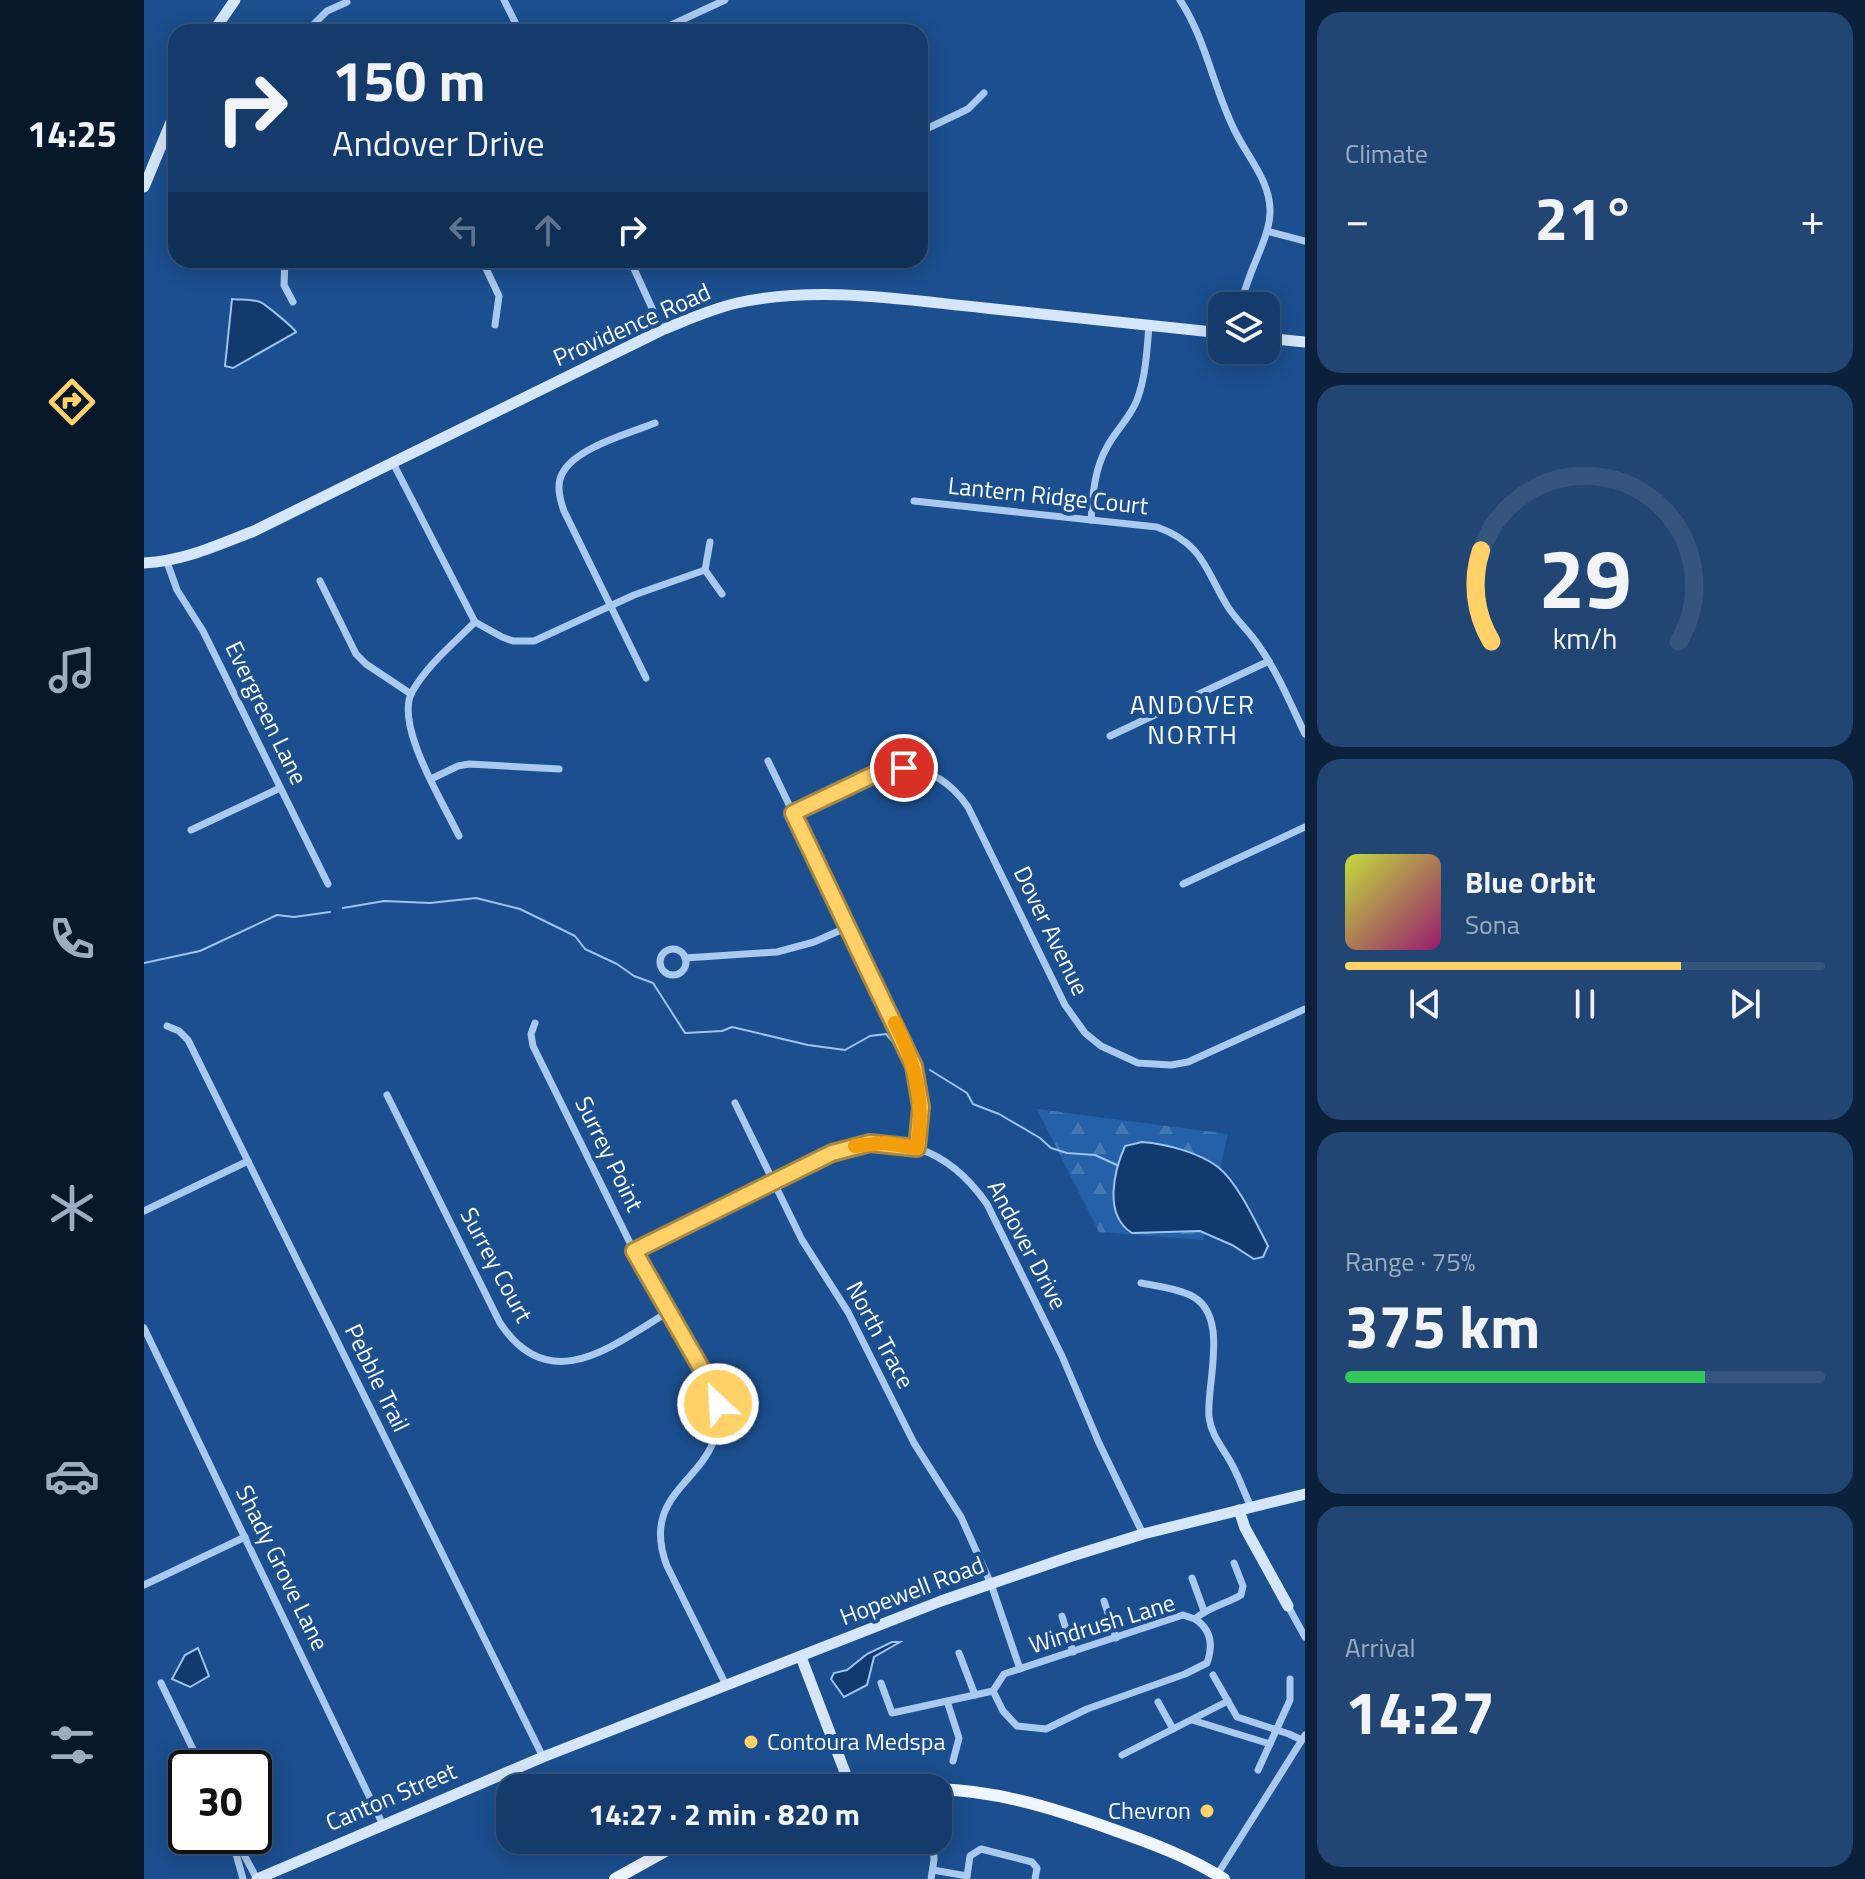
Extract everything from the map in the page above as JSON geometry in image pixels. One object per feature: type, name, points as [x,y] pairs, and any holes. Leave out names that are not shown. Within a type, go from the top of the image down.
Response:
[{"type":"main road","points":[[952,1790],[986,1793],[1062,1811],[1154,1844],[1221,1877]]},
{"type":"main road","points":[[615,1879],[660,1854]]},
{"type":"street","points":[[218,24],[235,0]]},
{"type":"street","points":[[504,0],[516,24]]},
{"type":"street","points":[[675,24],[725,0]]},
{"type":"street","points":[[1180,0],[1193,22],[1229,121],[1267,188],[1270,209],[1267,231],[1252,264],[1245,292]]},
{"type":"street","points":[[314,24],[327,11],[347,2]]},
{"type":"street","points":[[928,128],[968,109],[984,93]]},
{"type":"street","points":[[144,187],[168,129]]},
{"type":"street","points":[[1267,231],[1305,241]]},
{"type":"street","points":[[285,268],[284,285],[293,302]]},
{"type":"street","points":[[486,268],[499,296],[495,325]]},
{"type":"street","points":[[634,268],[662,330]]},
{"type":"street","name":"Providence Road","points":[[144,563],[167,562],[220,546],[662,330],[735,304],[774,296],[812,294],[943,303],[1208,331]]},
{"type":"street","points":[[1091,520],[1100,461],[1108,444],[1130,415],[1140,391],[1149,325]]},
{"type":"street","points":[[1280,339],[1305,342]]},
{"type":"street","points":[[646,678],[564,511],[560,500],[560,476],[575,458],[585,452],[655,423]]},
{"type":"street","points":[[393,463],[475,622],[491,633],[513,641],[534,641],[611,606],[705,570]]},
{"type":"street","name":"Lantern Ridge Court","points":[[914,501],[1157,527],[1188,542],[1203,558],[1228,607],[1269,661],[1305,734]]},
{"type":"street","points":[[710,542],[705,570],[722,594]]},
{"type":"street","name":"Evergreen Lane","points":[[167,562],[177,590],[203,631],[328,884]]},
{"type":"street","points":[[320,581],[356,654],[411,694]]},
{"type":"street","points":[[459,836],[413,739],[408,718],[411,694],[434,663],[475,622]]},
{"type":"street","points":[[1110,736],[1269,661]]},
{"type":"street","points":[[768,761],[914,1066],[921,1107],[917,1148]]},
{"type":"street","points":[[431,779],[469,764],[559,769]]},
{"type":"street","name":"Dover Avenue","points":[[793,813],[888,770],[919,770],[947,782],[968,807],[1072,1018],[1101,1046],[1118,1056],[1155,1065],[1188,1062],[1305,1009]]},
{"type":"street","points":[[191,830],[280,788]]},
{"type":"street","points":[[1183,884],[1305,827]]},
{"type":"street","points":[[685,958],[777,952],[814,942],[848,927]]},
{"type":"street","name":"Surrey Point","points":[[535,1023],[531,1034],[533,1046],[634,1251],[712,1387],[719,1420],[716,1438],[709,1455],[677,1488],[666,1505],[660,1526],[661,1546],[667,1566],[726,1685]]},
{"type":"street","name":"Pebble Trail","points":[[167,1026],[179,1031],[188,1040],[543,1757]]},
{"type":"street","name":"Surrey Court","points":[[387,1095],[500,1323],[520,1347],[549,1361],[580,1361],[668,1312]]},
{"type":"street","name":"North Trace","points":[[735,1103],[802,1240],[848,1312],[914,1443],[961,1517],[991,1584]]},
{"type":"street","name":"Andover Drive","points":[[634,1251],[832,1153],[854,1146],[885,1143],[917,1148],[938,1156],[974,1185],[987,1204],[1062,1356],[1143,1534]]},
{"type":"street","points":[[144,1211],[248,1161]]},
{"type":"street","points":[[1141,1283],[1187,1293],[1198,1299],[1205,1308],[1210,1319],[1214,1348],[1209,1391],[1209,1419],[1213,1434],[1228,1457],[1245,1508],[1245,1528],[1305,1637]]},
{"type":"street","name":"Shady Grove Lane","points":[[144,1328],[383,1825]]},
{"type":"street","name":"Hopewell Road","points":[[543,1757],[991,1584],[1143,1534],[1305,1494]]},
{"type":"street","points":[[144,1585],[245,1537]]},
{"type":"street","name":"Windrush Lane","points":[[1195,1619],[1204,1611],[1241,1595],[1243,1586],[1234,1563]]},
{"type":"street","points":[[1192,1578],[1204,1611]]},
{"type":"street","name":"Windrush Lane","points":[[991,1584],[1020,1669]]},
{"type":"street","points":[[1104,1601],[1116,1638]]},
{"type":"street","name":"Windrush Lane","points":[[881,1683],[892,1713],[993,1691],[1004,1674],[1183,1615],[1195,1619],[1208,1633],[1211,1649],[1207,1663],[1087,1709],[1046,1729],[1017,1726],[1003,1711],[993,1691]]},
{"type":"street","points":[[1062,1616],[1073,1652]]},
{"type":"street","points":[[959,1653],[975,1695]]},
{"type":"street","points":[[801,1657],[846,1774]]},
{"type":"street","points":[[1213,1675],[1237,1717],[1304,1737],[1221,1877]]},
{"type":"street","points":[[1258,1770],[1290,1700],[1290,1679]]},
{"type":"street","points":[[161,1683],[193,1750]]},
{"type":"street","points":[[947,1701],[959,1738],[953,1761]]},
{"type":"street","points":[[1122,1755],[1228,1701]]},
{"type":"street","points":[[1158,1702],[1173,1729]]},
{"type":"street","points":[[1192,1720],[1270,1744]]},
{"type":"street","name":"Canton Street","points":[[257,1879],[543,1757]]},
{"type":"street","points":[[933,1870],[966,1877],[970,1856],[981,1849],[1032,1862],[1037,1868],[1035,1879]]},
{"type":"street","points":[[235,1854],[243,1879]]},
{"type":"street","points":[[244,1854],[257,1879]]},
{"type":"street","points":[[931,1879],[933,1854]]},
{"type":"street","points":[[237,1864],[247,1859]]},
{"type":"green space","points":[[1037,1109],[1228,1134],[1203,1240],[1099,1232]]},
{"type":"shaded area","points":[[232,299],[260,302],[296,332],[233,368],[225,366]]},
{"type":"shaded area","points":[[1142,1142],[1182,1150],[1218,1167],[1239,1193],[1268,1246],[1263,1257],[1254,1259],[1200,1231],[1132,1233],[1123,1225],[1114,1204],[1117,1168],[1125,1146]]},
{"type":"shaded area","points":[[892,1642],[900,1642],[874,1657],[867,1685],[844,1697],[831,1679],[834,1673],[847,1670],[867,1654]]},
{"type":"shaded area","points":[[198,1648],[209,1676],[190,1687],[172,1679],[185,1655]]},
{"type":"waterway","points":[[343,908],[384,901],[430,903],[476,898],[520,909],[575,936],[585,949],[653,983],[685,1033],[722,1031],[732,1027],[808,1045],[845,1050],[870,1036],[886,1034],[892,1041]]},
{"type":"waterway","points":[[144,963],[200,951],[277,915],[294,917],[330,912]]},
{"type":"waterway","points":[[930,1070],[967,1093],[973,1104],[999,1114],[1051,1148],[1067,1153],[1095,1155],[1117,1165]]},
{"type":"slow traffic","points":[[855,1146],[885,1143],[917,1148],[921,1107],[919,1087],[914,1066],[895,1023]]},
{"type":"place","name":"Contoura Medspa","points":[[751,1742]]},
{"type":"place","name":"Chevron","points":[[1207,1811]]},
{"type":"district","name":"ANDOVER NORTH","points":[[1193,720]]},
{"type":"route","points":[[718,1404],[712,1387],[634,1251],[832,1153],[870,1143],[917,1148],[921,1107],[914,1066],[793,813],[873,775],[904,768]]}]
